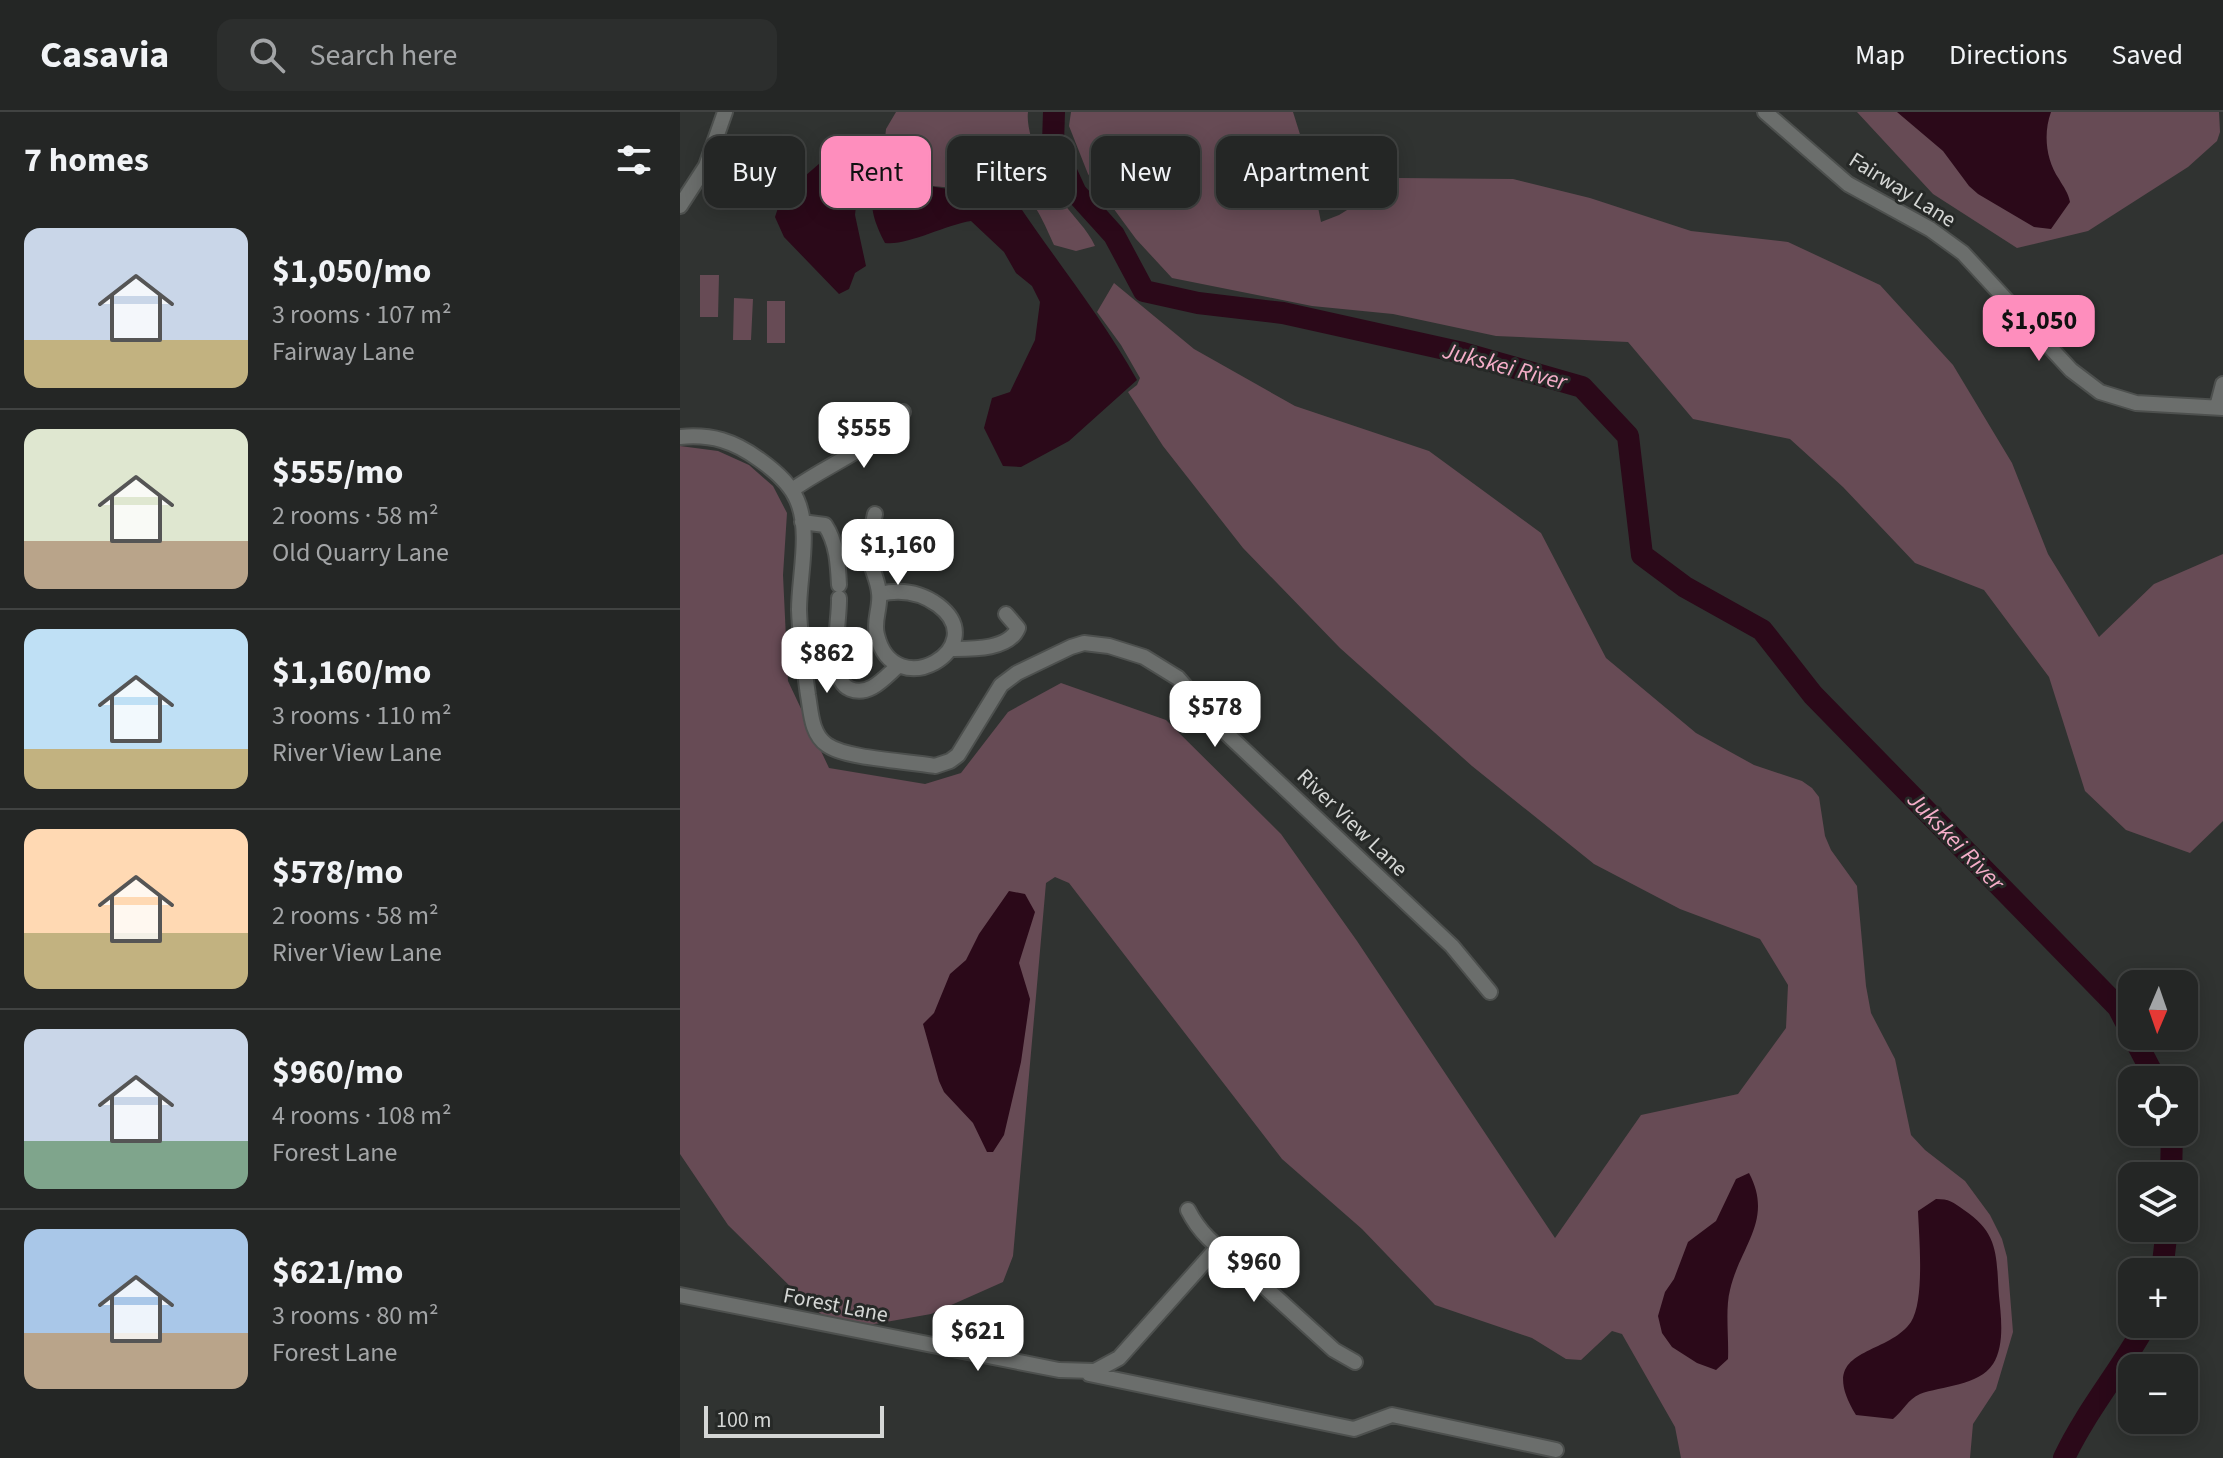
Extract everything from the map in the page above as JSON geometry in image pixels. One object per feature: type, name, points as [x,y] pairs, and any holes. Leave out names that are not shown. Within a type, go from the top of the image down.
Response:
[{"type":"street","points":[[680,206],[706,166],[725,112]]},
{"type":"street","name":"Fairway Lane","points":[[1765,112],[1848,184],[1930,229],[1963,253],[2071,370],[2092,387],[2125,401],[2220,407],[2223,384]]},
{"type":"street","points":[[792,490],[870,444],[903,412]]},
{"type":"street","name":"River View Lane","points":[[680,437],[704,436],[733,442],[769,466],[792,490],[802,522],[799,608],[803,667],[813,723],[818,736],[827,746],[859,755],[943,765],[958,755],[1007,679],[1079,644],[1121,648],[1156,663],[1178,678],[1225,732],[1452,946],[1490,992]]},
{"type":"street","points":[[875,514],[870,556],[880,594],[877,635],[888,655],[899,665],[911,668],[930,666],[951,649],[995,645],[1014,636],[1018,628],[1006,614]]},
{"type":"street","points":[[802,522],[825,525],[837,557],[837,678],[845,687],[855,691],[870,689],[899,665]]},
{"type":"street","points":[[880,594],[892,591],[915,593],[941,608],[954,627],[951,649]]},
{"type":"street","points":[[1188,1210],[1201,1231],[1217,1248],[1234,1259],[1334,1350],[1355,1362]]},
{"type":"street","name":"Forest Lane","points":[[680,1295],[1080,1372],[1101,1370],[1119,1358],[1217,1248]]},
{"type":"street","points":[[1080,1372],[1354,1429],[1392,1415],[1556,1450]]},
{"type":"shaded area","points":[[896,112],[1028,112],[1031,136],[947,136],[947,187],[931,186],[931,136],[885,136]]},
{"type":"shaded area","points":[[1071,112],[1293,112],[1301,136],[1216,136],[1216,208],[1318,208],[1321,222],[1350,208],[1397,208],[1399,178],[1513,179],[1590,198],[1691,231],[1788,242],[1880,285],[1953,365],[2012,463],[2048,554],[2099,637],[2154,584],[2223,554],[2223,821],[2190,853],[2126,830],[2085,791],[2049,677],[1984,590],[1915,563],[1843,487],[1790,439],[1693,419],[1628,342],[1496,336],[1393,314],[1312,306],[1172,278],[1136,239],[1113,208],[1200,208],[1200,136],[1091,136],[1091,178],[1069,126]]},
{"type":"shaded area","points":[[1857,112],[2219,112],[2220,132],[2217,141],[2188,167],[2088,231],[2017,248],[1933,194]]},
{"type":"shaded area","points":[[1897,112],[2051,112],[2047,129],[2049,155],[2070,202],[2051,229],[2034,227],[1978,194],[1943,151]]},
{"type":"shaded area","points":[[821,163],[821,208],[856,208],[866,266],[855,273],[849,289],[839,294],[784,237],[775,217],[778,208],[805,208],[805,176]]},
{"type":"shaded area","points":[[931,186],[947,189],[947,208],[1021,208],[1106,329],[1137,380],[1069,441],[1021,467],[1003,466],[984,428],[992,398],[1010,392],[1035,340],[1040,302],[1032,286],[1016,273],[1004,252],[971,221],[904,241],[885,243],[874,218],[873,208],[931,208]]},
{"type":"shaded area","points":[[1067,208],[1095,246],[1076,251],[1054,245],[1037,209]]},
{"type":"shaded area","points":[[700,275],[719,275],[718,317],[700,317]]},
{"type":"shaded area","points":[[1114,283],[1194,349],[1295,406],[1429,451],[1541,533],[1606,658],[1696,733],[1754,765],[1802,781],[1819,797],[1825,836],[1831,850],[1857,886],[1871,1013],[1895,1059],[1911,1135],[1965,1181],[1990,1215],[2007,1257],[2013,1332],[1996,1389],[1973,1424],[1970,1458],[1681,1458],[1675,1427],[1622,1334],[1612,1331],[1581,1360],[1566,1359],[1532,1338],[1435,1305],[1362,1229],[1282,1159],[1069,883],[1055,877],[1046,883],[1013,1256],[1003,1282],[931,1314],[863,1326],[826,1318],[728,1225],[680,1154],[680,446],[718,451],[749,465],[773,486],[787,513],[783,575],[788,681],[829,768],[925,784],[961,773],[1008,712],[1061,683],[1166,720],[1281,834],[1357,941],[1555,1238],[1641,1115],[1738,1094],[1786,1028],[1788,985],[1760,939],[1680,909],[1594,864],[1472,766],[1340,648],[1243,548],[1163,446],[1128,392],[1140,378],[1097,312]]},
{"type":"shaded area","points":[[734,298],[753,299],[751,340],[733,340]]},
{"type":"shaded area","points":[[767,301],[785,301],[785,343],[767,343]]},
{"type":"shaded area","points":[[1009,891],[1025,894],[1035,912],[1019,963],[1030,999],[1021,1062],[1004,1135],[993,1152],[987,1152],[973,1123],[944,1092],[923,1024],[934,1013],[950,974],[966,960],[979,934]]},
{"type":"shaded area","points":[[1749,1173],[1756,1190],[1757,1219],[1730,1290],[1728,1359],[1716,1370],[1697,1363],[1672,1347],[1662,1333],[1658,1316],[1665,1292],[1674,1279],[1688,1242],[1716,1221],[1736,1179]]},
{"type":"shaded area","points":[[1936,1199],[1954,1203],[1976,1219],[1994,1247],[2001,1321],[1997,1356],[1979,1377],[1920,1394],[1893,1419],[1856,1415],[1845,1393],[1843,1376],[1848,1365],[1858,1356],[1900,1334],[1911,1322],[1920,1284],[1918,1211]]},
{"type":"waterway","name":"Jukskei River","points":[[1054,112],[1053,143],[1076,193],[1114,235],[1144,291],[1198,303],[1283,313],[1463,353],[1582,387],[1628,436],[1642,555],[1685,587],[1762,630],[1813,695],[2118,1007]]},
{"type":"waterway","name":"Jukskei River","points":[[2140,1050],[2149,1066]]},
{"type":"waterway","name":"Jukskei River","points":[[2171,1162],[2172,1146]]},
{"type":"waterway","name":"Jukskei River","points":[[2164,1258],[2165,1242]]},
{"type":"waterway","name":"Jukskei River","points":[[2064,1458],[2138,1338]]}]
